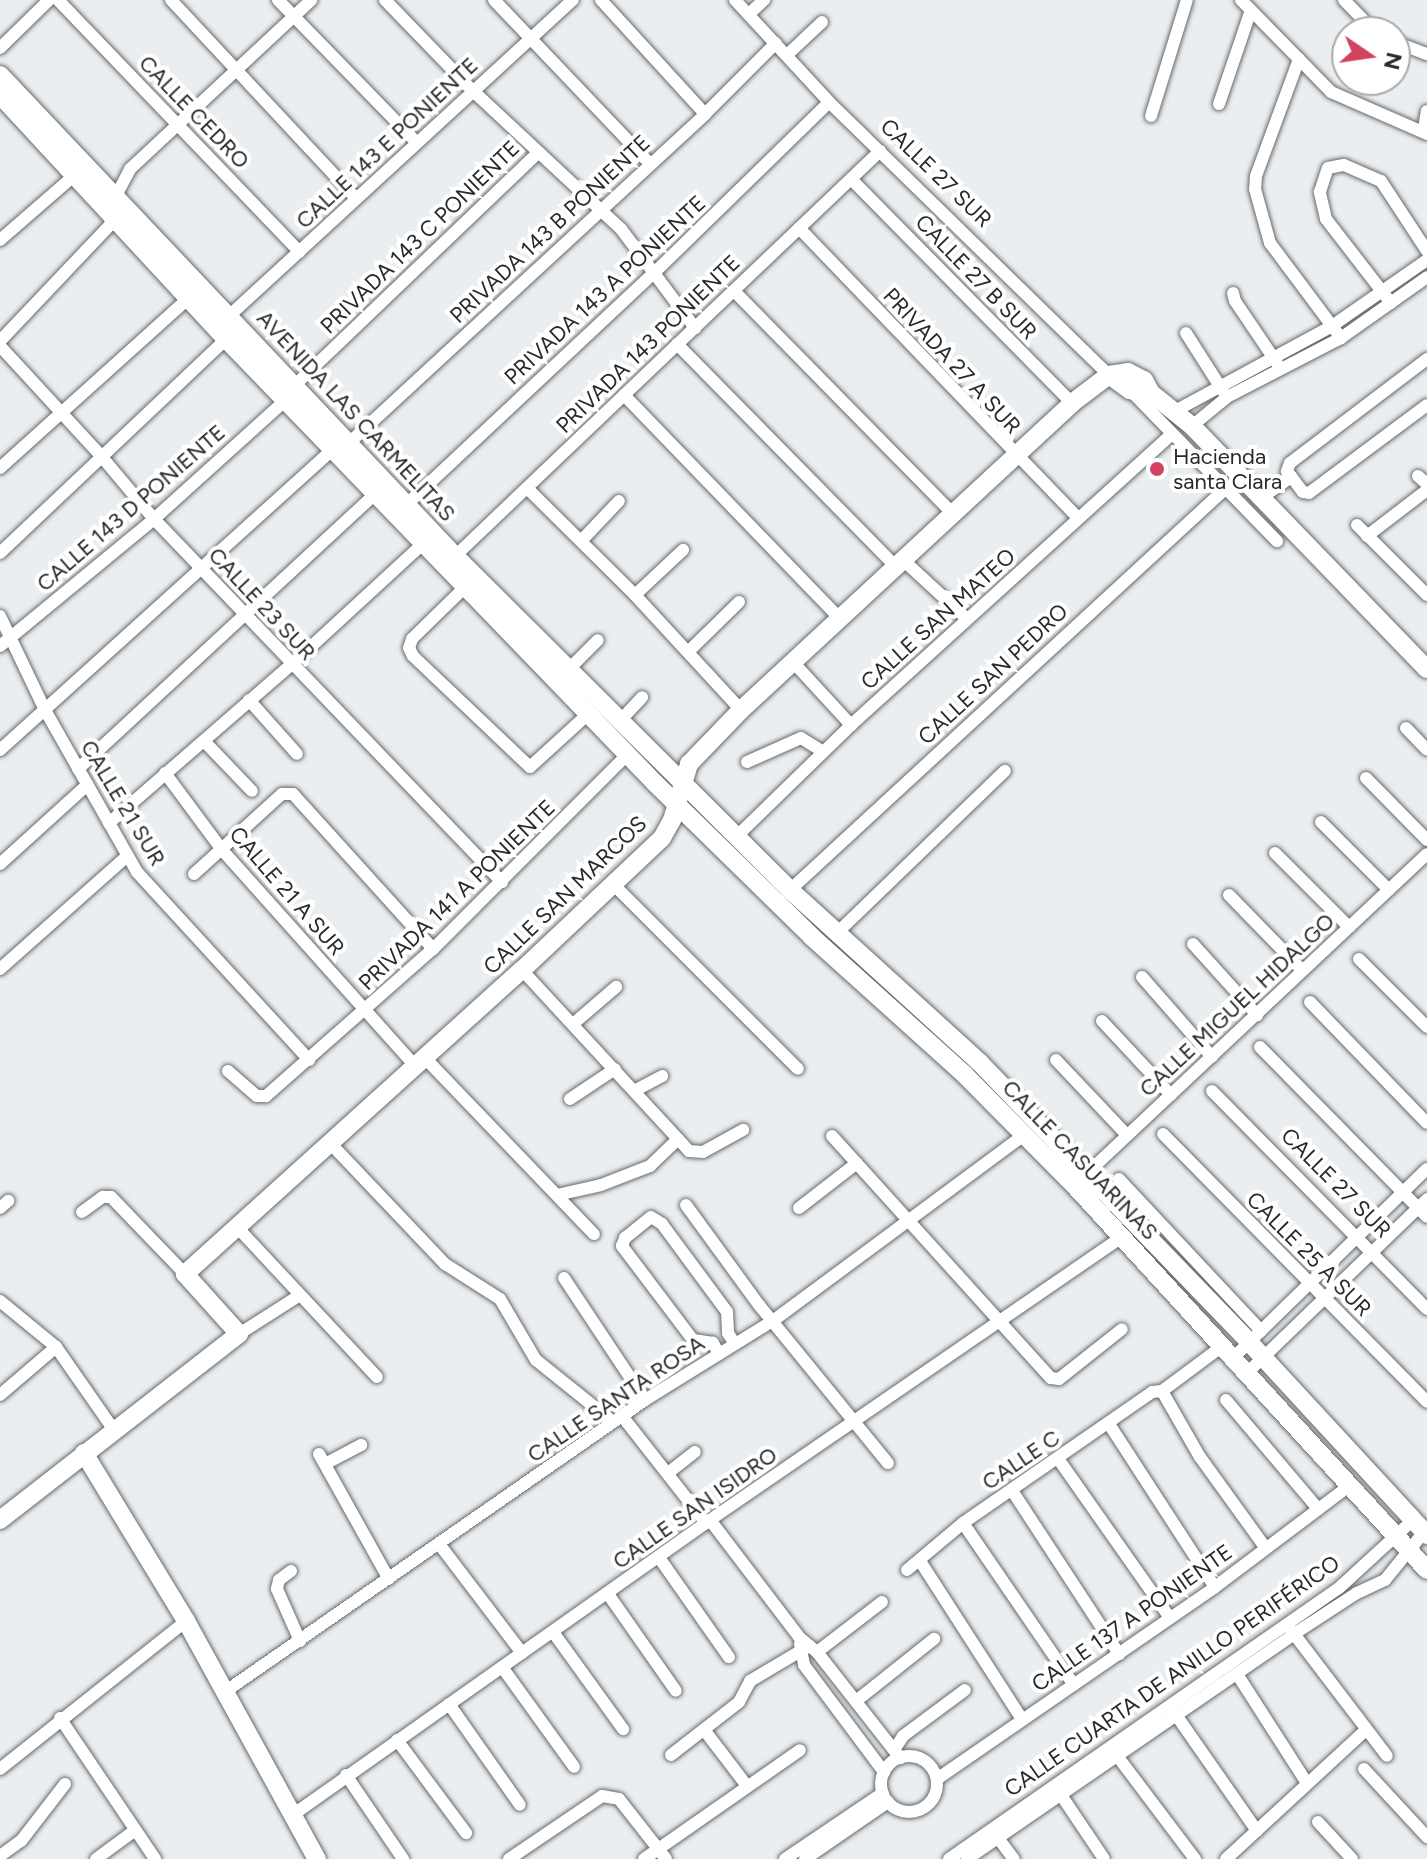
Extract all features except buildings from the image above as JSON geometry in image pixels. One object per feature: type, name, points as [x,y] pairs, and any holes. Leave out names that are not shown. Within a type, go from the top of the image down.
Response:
[{"type":"street","points":[[0,48],[49,0]]},
{"type":"street","name":"CALLE CEDRO","points":[[58,0],[300,252]]},
{"type":"street","points":[[171,0],[355,197]]},
{"type":"street","points":[[278,0],[417,143]]},
{"type":"street","points":[[0,343],[99,239],[130,169],[180,126],[311,0]]},
{"type":"street","points":[[385,0],[472,90],[599,208],[634,245],[695,328]]},
{"type":"street","points":[[494,0],[649,163]]},
{"type":"street","name":"CALLE 143 E PONIENTE","points":[[229,316],[530,36],[573,0]]},
{"type":"street","points":[[601,0],[705,114]]},
{"type":"street","name":"CALLE 27 SUR","points":[[735,0],[829,102],[1109,375],[1130,390],[1151,393]]},
{"type":"street","points":[[749,14],[764,0]]},
{"type":"street","points":[[1151,116],[1187,0]]},
{"type":"street","points":[[1344,0],[1360,16]]},
{"type":"street","points":[[1246,5],[1341,98],[1425,132],[1427,111]]},
{"type":"street","points":[[1219,104],[1246,5]]},
{"type":"street","points":[[787,55],[822,22]]},
{"type":"street","name":"PRIVADA 143 B PONIENTE","points":[[0,750],[201,566],[341,446],[705,114],[776,43]]},
{"type":"street","points":[[1299,59],[1256,176],[1255,189],[1270,243],[1341,338]]},
{"type":"street","name":"AVENIDA LAS CARMELITAS","points":[[0,75],[226,339],[291,392]]},
{"type":"street","name":"AVENIDA LAS CARMELITAS","points":[[0,95],[76,174],[115,206],[229,316],[291,392],[341,446],[407,504],[428,539]]},
{"type":"street","name":"PRIVADA 143 A PONIENTE","points":[[407,504],[653,274],[829,102]]},
{"type":"street","name":"PRIVADA 143 PONIENTE","points":[[450,562],[880,151]]},
{"type":"street","name":"PRIVADA 143 C PONIENTE","points":[[291,392],[539,152]]},
{"type":"street","points":[[1391,303],[1326,219],[1320,192],[1328,168],[1344,165],[1381,181],[1427,251]]},
{"type":"street","points":[[0,240],[76,174]]},
{"type":"street","name":"CALLE 27 B SUR","points":[[851,179],[1072,403]]},
{"type":"street","name":"PRIVADA 27 A SUR","points":[[799,228],[1015,456],[1078,518]]},
{"type":"street","points":[[1175,411],[1219,384],[1332,326],[1427,260]]},
{"type":"street","points":[[1192,426],[1227,397],[1341,338],[1427,277]]},
{"type":"street","points":[[734,291],[952,513]]},
{"type":"street","points":[[1233,293],[1235,301],[1282,369]]},
{"type":"street","points":[[0,468],[189,298]]},
{"type":"street","points":[[1186,333],[1227,397]]},
{"type":"street","points":[[0,553],[226,339]]},
{"type":"street","name":"CALLE 23 SUR","points":[[0,343],[154,519],[502,882]]},
{"type":"street","points":[[677,344],[899,562],[967,619]]},
{"type":"street","points":[[1427,359],[1290,463],[1287,471],[1303,492],[1309,493],[1427,405]]},
{"type":"street","name":"CALLE 27 SUR","points":[[1109,375],[1133,373],[1144,380],[1151,393],[1192,426],[1427,669]]},
{"type":"street","name":"CALLE SAN MARCOS","points":[[185,1274],[614,885],[662,838],[677,804],[689,764],[741,710],[1072,403],[1109,375]]},
{"type":"street","points":[[1130,390],[1277,541]]},
{"type":"street","name":"CALLE 143 D PONIENTE","points":[[5,642],[154,519],[291,392]]},
{"type":"street","points":[[624,395],[840,619]]},
{"type":"street","name":"CALLE SAN MATEO","points":[[736,837],[851,725],[1171,435]]},
{"type":"street","name":"AVENIDA LAS CARMELITAS","points":[[341,446],[375,494],[428,539],[568,670],[682,785]]},
{"type":"street","points":[[1264,502],[1294,480]]},
{"type":"street","points":[[1367,536],[1424,483]]},
{"type":"street","points":[[527,488],[689,651],[741,710]]},
{"type":"street","name":"CALLE SAN PEDRO","points":[[790,890],[1225,489]]},
{"type":"street","points":[[78,769],[375,494]]},
{"type":"street","points":[[581,541],[619,501]]},
{"type":"street","points":[[1357,525],[1427,595]]},
{"type":"street","points":[[109,823],[291,665],[428,539]]},
{"type":"street","points":[[635,595],[683,550]]},
{"type":"street","name":"AVENIDA LAS CARMELITAS","points":[[450,562],[464,588],[677,804]]},
{"type":"street","points":[[464,588],[412,639],[409,648],[413,656],[530,767],[588,714]]},
{"type":"street","points":[[689,651],[739,602]]},
{"type":"street","name":"CALLE 21 SUR","points":[[0,616],[5,642],[126,857],[309,1060]]},
{"type":"street","points":[[568,670],[598,640]]},
{"type":"street","points":[[793,662],[851,725]]},
{"type":"street","points":[[619,722],[642,697]]},
{"type":"street","points":[[249,700],[297,754]]},
{"type":"street","points":[[1406,728],[1427,750]]},
{"type":"street","points":[[747,762],[801,738],[823,752]]},
{"type":"street","points":[[204,741],[252,791]]},
{"type":"street","name":"PRIVADA 141 A PONIENTE","points":[[228,1071],[262,1097],[309,1060],[433,949],[628,754]]},
{"type":"street","points":[[838,932],[1005,771]]},
{"type":"street","name":"CALLE 21 A SUR","points":[[165,773],[223,851],[366,1010],[594,1234]]},
{"type":"street","points":[[1366,778],[1427,840]]},
{"type":"street","points":[[0,864],[87,785]]},
{"type":"street","name":"CALLE CASUARINAS","points":[[682,785],[790,890],[980,1063],[1080,1179],[1121,1237],[1427,1570]]},
{"type":"street","points":[[194,874],[288,792],[433,949]]},
{"type":"street","name":"CALLE CASUARINAS","points":[[677,804],[812,937],[964,1074],[1024,1135],[1080,1179],[1255,1336],[1263,1357],[1422,1529]]},
{"type":"street","points":[[1321,822],[1389,890]]},
{"type":"street","points":[[1275,853],[1349,927]]},
{"type":"street","name":"CALLE MIGUEL HIDALGO","points":[[1080,1179],[1427,854]]},
{"type":"street","points":[[0,969],[126,857]]},
{"type":"street","points":[[614,885],[798,1069]]},
{"type":"street","points":[[1229,895],[1302,970]]},
{"type":"street","points":[[1193,944],[1257,1015]]},
{"type":"street","points":[[1359,959],[1427,1027]]},
{"type":"street","points":[[522,970],[678,1139],[696,1153],[743,1130]]},
{"type":"street","points":[[1142,977],[1212,1057]]},
{"type":"street","points":[[573,1024],[616,987]]},
{"type":"street","points":[[1310,1002],[1427,1123]]},
{"type":"street","points":[[1102,1021],[1171,1095]]},
{"type":"street","points":[[1246,1374],[1372,1253],[1424,1208],[1403,1192],[1260,1047]]},
{"type":"street","points":[[1056,1060],[1127,1135]]},
{"type":"street","points":[[570,1099],[615,1069]]},
{"type":"street","points":[[634,1091],[662,1076]]},
{"type":"street","name":"CALLE 27 SUR","points":[[1212,1091],[1427,1309]]},
{"type":"street","name":"CALLE 25 A SUR","points":[[1163,1134],[1427,1402]]},
{"type":"street","name":"CALLE SANTA ROSA","points":[[226,1691],[645,1400],[774,1320],[1024,1135]]},
{"type":"street","points":[[832,1136],[1055,1380],[1122,1329]]},
{"type":"street","points":[[557,1195],[601,1185],[650,1166],[678,1139]]},
{"type":"street","points":[[331,1144],[445,1264],[500,1299],[536,1360],[618,1419],[708,1521],[807,1647],[856,1701],[897,1754],[923,1760],[937,1779],[936,1792],[930,1803],[920,1810],[907,1812],[886,1798]]},
{"type":"street","points":[[799,1208],[857,1163]]},
{"type":"street","name":"CALLE C","points":[[907,1570],[963,1523],[1013,1492],[1152,1392],[1162,1391],[1255,1336],[1427,1169]]},
{"type":"street","points":[[1119,1179],[1255,1336]]},
{"type":"street","points":[[82,1212],[103,1197],[111,1197],[239,1334]]},
{"type":"street","points":[[686,1205],[888,1463]]},
{"type":"street","points":[[719,1354],[713,1343],[693,1340],[622,1246],[625,1238],[651,1217],[662,1224],[727,1312],[728,1333],[735,1344]]},
{"type":"street","points":[[237,1227],[377,1377]]},
{"type":"street","name":"CALLE SAN ISIDRO","points":[[294,1814],[660,1559],[708,1521],[1121,1237]]},
{"type":"street","points":[[564,1278],[645,1400]]},
{"type":"street","points":[[0,1520],[239,1334],[300,1295]]},
{"type":"street","points":[[0,1301],[56,1347],[114,1430]]},
{"type":"street","points":[[0,1395],[56,1347]]},
{"type":"street","points":[[1162,1391],[1200,1457],[1265,1547]]},
{"type":"street","points":[[1226,1400],[1318,1509]]},
{"type":"street","points":[[1109,1424],[1215,1587]]},
{"type":"street","points":[[361,1445],[322,1459],[389,1579]]},
{"type":"street","points":[[668,1473],[695,1452]]},
{"type":"street","points":[[84,1453],[186,1621],[317,1859]]},
{"type":"street","points":[[1059,1460],[1170,1618]]},
{"type":"street","name":"CALLE 137 A PONIENTE","points":[[937,1779],[1215,1587],[1349,1486]]},
{"type":"street","points":[[1013,1492],[1119,1654]]},
{"type":"street","points":[[963,1523],[1074,1685]]},
{"type":"street","name":"CALLE CUARTA DE ANILLO PERIFÉRICO","points":[[967,1859],[998,1838],[1057,1789],[1118,1757],[1173,1711],[1237,1674],[1377,1552],[1402,1543],[1422,1529]]},
{"type":"street","name":"CALLE CUARTA DE ANILLO PERIFÉRICO","points":[[949,1859],[1173,1711],[1290,1629],[1385,1580],[1395,1567],[1402,1543],[1422,1529]]},
{"type":"street","points":[[439,1544],[522,1653]]},
{"type":"street","points":[[1377,1552],[1388,1553],[1395,1567]]},
{"type":"street","points":[[660,1559],[729,1657]]},
{"type":"street","points":[[920,1561],[1022,1719]]},
{"type":"street","points":[[1364,1563],[1365,1579],[1376,1584]]},
{"type":"street","points":[[291,1571],[279,1580],[277,1589],[300,1641]]},
{"type":"street","points":[[608,1594],[676,1691]]},
{"type":"street","points":[[671,1755],[739,1702],[750,1681],[882,1602]]},
{"type":"street","points":[[0,1769],[60,1718],[186,1621]]},
{"type":"street","points":[[1290,1629],[1387,1756]]},
{"type":"street","points":[[553,1632],[623,1729]]},
{"type":"street","points":[[856,1701],[934,1639]]},
{"type":"street","points":[[807,1647],[804,1665],[884,1772],[886,1798]]},
{"type":"street","points":[[502,1667],[574,1767]]},
{"type":"street","points":[[1237,1674],[1307,1783]]},
{"type":"street","points":[[884,1772],[897,1754],[903,1736],[965,1690]]},
{"type":"street","points":[[449,1704],[520,1805]]},
{"type":"street","points":[[1173,1711],[1257,1831]]},
{"type":"street","points":[[60,1718],[155,1859]]},
{"type":"street","points":[[1226,1859],[1366,1730]]},
{"type":"street","points":[[705,1731],[747,1786]]},
{"type":"street","points":[[397,1740],[466,1833]]},
{"type":"street","points":[[644,1859],[662,1854],[747,1786],[800,1750]]},
{"type":"street","points":[[1118,1757],[1195,1859]]},
{"type":"street","points":[[1364,1769],[1427,1837]]},
{"type":"street","points":[[346,1775],[403,1859]]},
{"type":"street","points":[[0,1856],[21,1841],[65,1784]]},
{"type":"street","points":[[1057,1789],[1104,1859]]},
{"type":"street","points":[[509,1859],[602,1796],[619,1799],[662,1854]]},
{"type":"street","points":[[794,1858],[886,1798]]},
{"type":"street","points":[[1318,1822],[1352,1859]]},
{"type":"street","points":[[96,1859],[134,1831]]},
{"type":"street","points":[[998,1838],[1014,1859]]},
{"type":"place","name":"Hacienda santa Clara","points":[[1157,469]]}]
